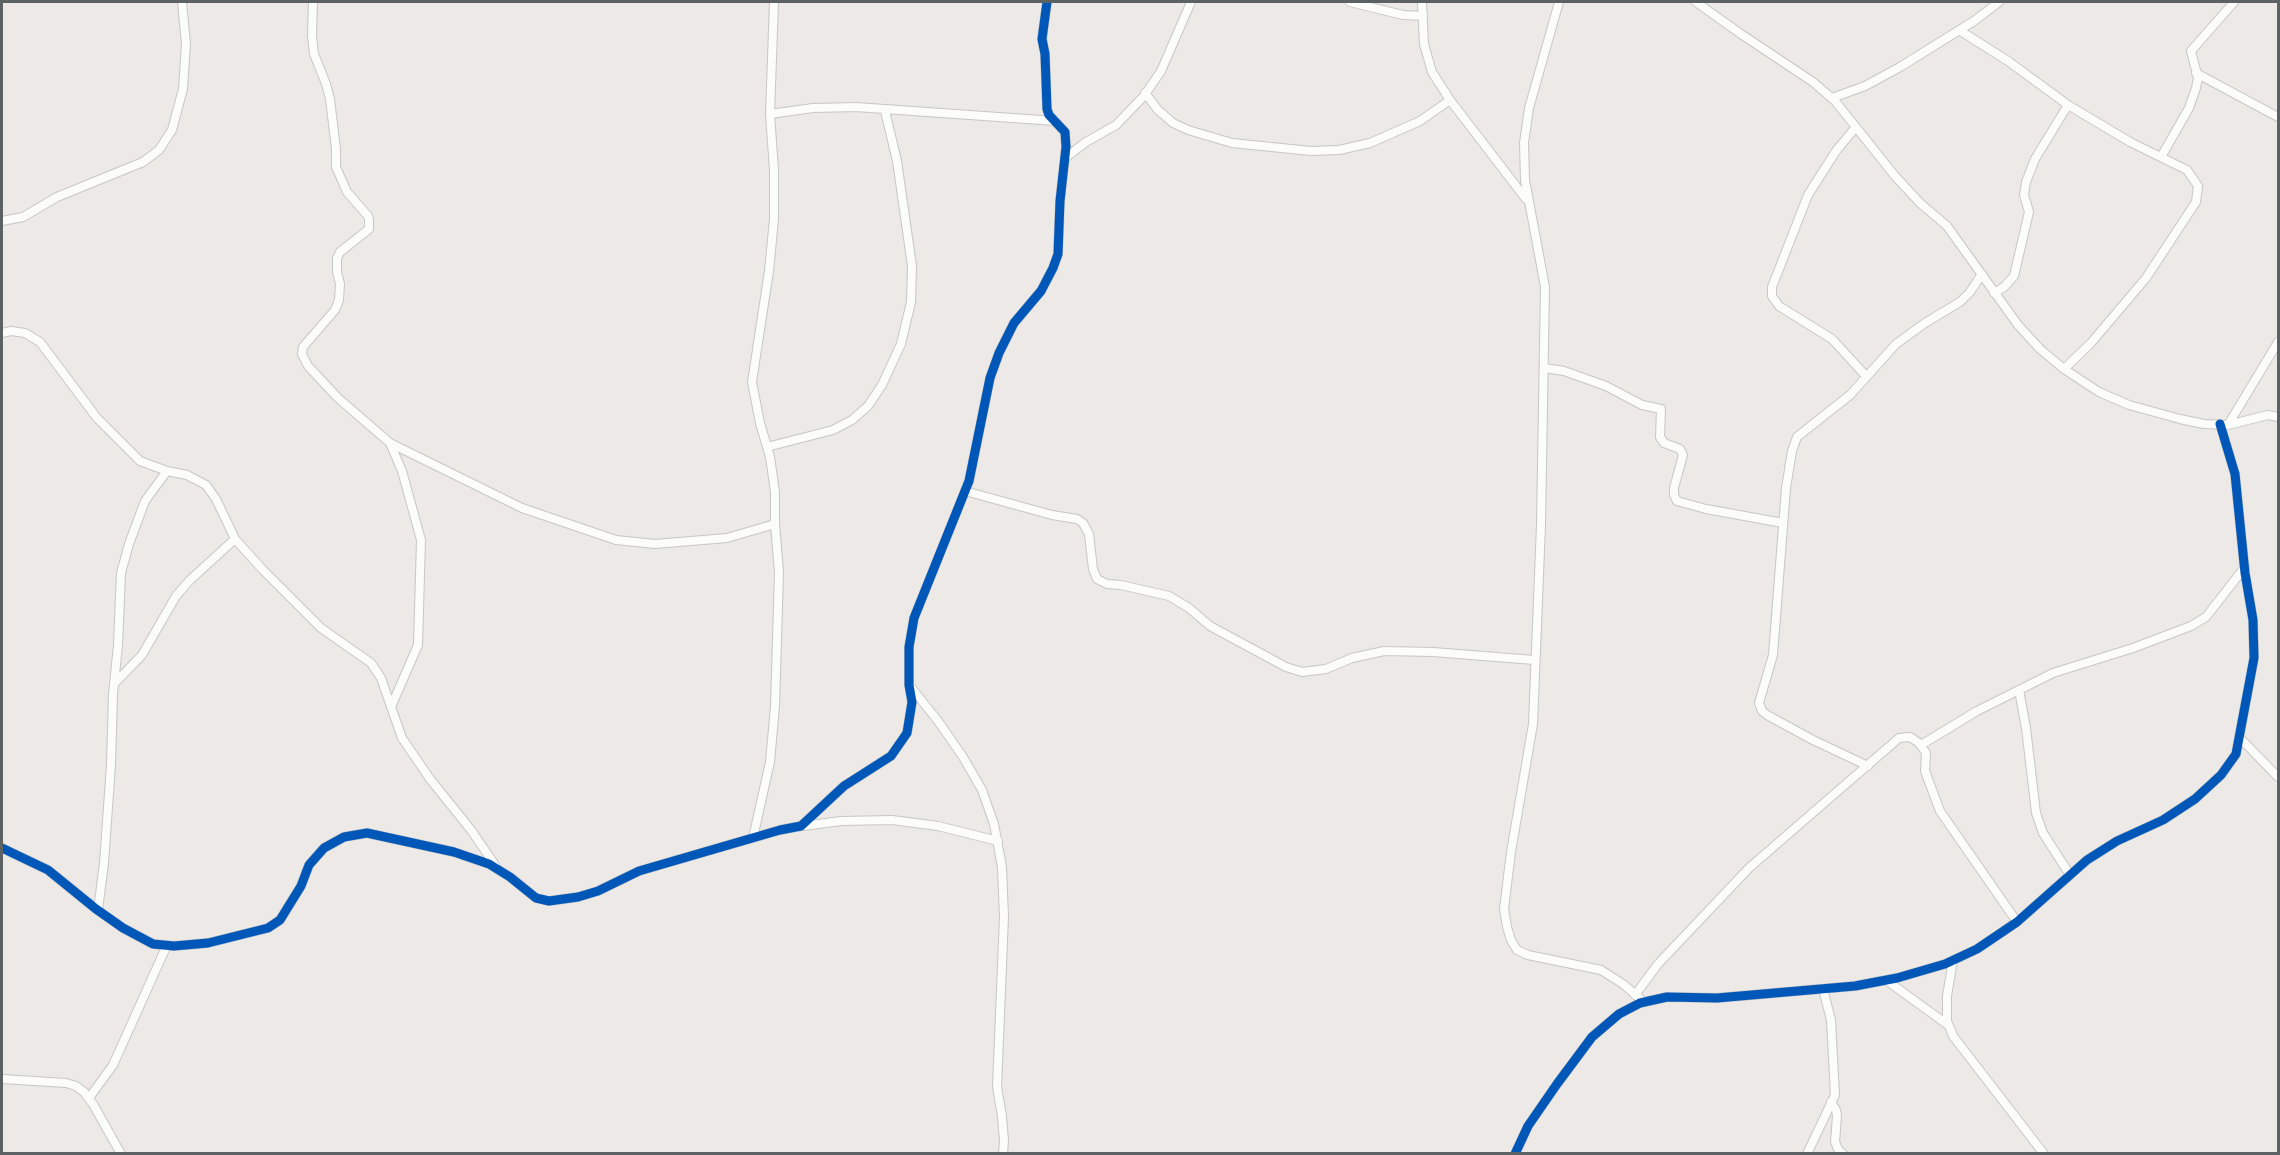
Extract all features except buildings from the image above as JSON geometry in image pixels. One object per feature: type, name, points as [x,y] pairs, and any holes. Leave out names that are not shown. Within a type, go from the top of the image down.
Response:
[{"type":"street","points":[[2,221],[23,217],[57,197],[143,162],[159,150],[172,130],[183,89],[186,44],[182,2]]},
{"type":"street","points":[[313,2],[314,54],[330,99],[336,167],[347,192],[368,216],[369,229],[340,252],[337,258],[339,300],[335,310],[303,347],[302,354],[308,366],[338,398],[390,443],[522,508],[616,540],[655,544],[728,538],[775,524]]},
{"type":"street","points":[[753,838],[770,762],[775,706],[779,572],[775,524],[776,492],[752,382],[769,271],[774,219],[774,170],[770,114],[774,2]]},
{"type":"street","points":[[801,826],[844,786],[891,756],[907,733],[912,702],[909,685],[909,647],[914,618],[965,491],[990,378],[999,353],[1014,323],[1041,291],[1058,254],[1065,132],[1047,109],[1045,54],[1042,39],[1047,2]]},
{"type":"street","points":[[1065,158],[1086,142],[1116,125],[1145,93],[1161,71],[1191,2]]},
{"type":"street","points":[[1350,2],[1403,15],[1423,16]]},
{"type":"street","points":[[1422,2],[1424,44],[1432,72],[1450,100],[1528,202]]},
{"type":"street","points":[[1559,2],[1524,143],[1528,202],[1545,287],[1541,525],[1533,724],[1511,852],[1504,909],[1511,940],[1518,950],[1528,955],[1601,970],[1644,1002]]},
{"type":"street","points":[[1696,2],[1788,64],[1832,98],[1901,183],[1947,226],[1994,293],[2032,341],[2064,369],[2099,392],[2128,405],[2180,419],[2204,424],[2224,424],[2268,415],[2278,417]]},
{"type":"street","points":[[1708,11],[1713,2]]},
{"type":"street","points":[[1832,98],[1865,86],[1900,67],[1999,2]]},
{"type":"street","points":[[2161,157],[2189,108],[2196,88],[2198,78],[2191,51],[2234,2]]},
{"type":"street","points":[[1959,30],[2008,61],[2068,105],[2130,142],[2187,170],[2198,186],[2196,202],[2146,278],[2104,329],[2064,369]]},
{"type":"street","points":[[2196,73],[2278,117]]},
{"type":"street","points":[[1145,93],[1158,110],[1173,123],[1188,130],[1232,143],[1311,151],[1339,150],[1370,143],[1420,121],[1450,100]]},
{"type":"street","points":[[1994,293],[2004,287],[2014,276],[2029,212],[2025,195],[2026,182],[2039,151],[2068,105]]},
{"type":"street","points":[[770,114],[813,108],[856,107],[885,111],[980,114],[1055,121]]},
{"type":"street","points":[[767,447],[833,430],[852,420],[868,406],[882,385],[901,344],[911,302],[912,266],[897,161],[885,111]]},
{"type":"street","points":[[1855,128],[1836,151],[1808,195],[1772,287],[1772,296],[1779,306],[1832,339],[1866,376]]},
{"type":"street","points":[[1868,766],[1767,715],[1762,711],[1759,703],[1773,655],[1790,460],[1797,437],[1850,395],[1896,344],[1965,297],[1982,274]]},
{"type":"street","points":[[2,333],[11,331],[25,333],[40,342],[77,393],[116,439],[140,461],[167,471],[187,475],[206,485],[216,499],[235,539],[321,628],[371,663],[381,678],[402,738],[498,870]]},
{"type":"street","points":[[1515,1154],[1528,1126],[1592,1037],[1619,1014],[1644,1002],[1667,997],[1717,998],[1823,989],[1886,980],[1953,960],[1977,949],[2018,922],[2070,875],[2117,841],[2163,820],[2195,799],[2222,774],[2236,754],[2254,658],[2253,620],[2235,474],[2224,424],[2278,342]]},
{"type":"street","points":[[1544,368],[1563,371],[1606,386],[1642,405],[1661,409],[1660,437],[1664,443],[1680,449],[1683,454],[1674,488],[1677,501],[1706,509],[1784,523]]},
{"type":"street","points":[[390,443],[402,471],[421,540],[418,645],[391,707]]},
{"type":"street","points":[[98,910],[111,765],[121,573],[145,501],[167,471]]},
{"type":"street","points":[[965,491],[1052,515],[1077,519],[1083,523],[1089,534],[1093,569],[1097,579],[1107,584],[1169,596],[1189,608],[1209,626],[1286,667],[1302,672],[1326,669],[1352,658],[1384,651],[1433,652],[1534,660]]},
{"type":"street","points":[[114,684],[142,655],[176,596],[235,539]]},
{"type":"street","points":[[1921,745],[1977,711],[2053,673],[2133,648],[2191,626],[2206,617],[2245,567]]},
{"type":"street","points":[[909,685],[963,757],[981,790],[998,841],[1002,867],[1004,917],[997,1087],[1005,1141],[1003,1154]]},
{"type":"street","points":[[2019,690],[2036,813],[2043,833],[2070,875]]},
{"type":"street","points":[[1635,995],[1658,964],[1749,868],[1899,738],[1910,737],[1921,745],[1926,753],[1925,771],[1940,811],[2018,922]]},
{"type":"street","points":[[2240,738],[2278,777]]},
{"type":"street","points":[[2,848],[48,870],[98,910],[153,944],[167,945],[208,943],[268,928],[280,920],[301,886],[309,865],[324,848],[344,837],[368,833],[454,852],[489,864],[536,898],[549,901],[578,897],[598,891],[639,871],[801,826],[841,821],[892,820],[938,826],[998,841]]},
{"type":"street","points":[[88,1098],[113,1065],[167,945]]},
{"type":"street","points":[[1953,960],[1947,996],[1948,1025],[1953,1036],[2044,1154]]},
{"type":"street","points":[[1886,980],[1948,1025]]},
{"type":"street","points":[[1807,1154],[1835,1095],[1831,1020],[1823,989]]},
{"type":"street","points":[[2,1079],[66,1083],[76,1086],[88,1098],[121,1154]]},
{"type":"street","points":[[1831,1102],[1837,1116],[1835,1142],[1843,1154]]},
{"type":"cycle path","points":[[2,848],[48,870],[96,909],[123,928],[153,944],[174,946],[208,943],[268,928],[280,920],[301,886],[309,865],[324,848],[344,837],[367,833],[454,852],[489,864],[536,898],[549,901],[578,897],[598,891],[639,871],[801,826],[844,786],[891,756],[907,733],[912,702],[909,685],[909,647],[914,618],[969,481],[990,378],[1014,323],[1041,291],[1058,254],[1060,201],[1066,147],[1065,132],[1049,115],[1047,109],[1045,54],[1042,39],[1047,2]]},
{"type":"cycle path","points":[[1515,1154],[1528,1126],[1557,1084],[1592,1037],[1619,1014],[1640,1003],[1667,997],[1717,998],[1855,986],[1897,978],[1945,964],[1977,949],[2017,922],[2087,860],[2117,841],[2163,820],[2195,799],[2221,775],[2236,754],[2254,658],[2253,620],[2245,573],[2235,474],[2220,424]]}]
